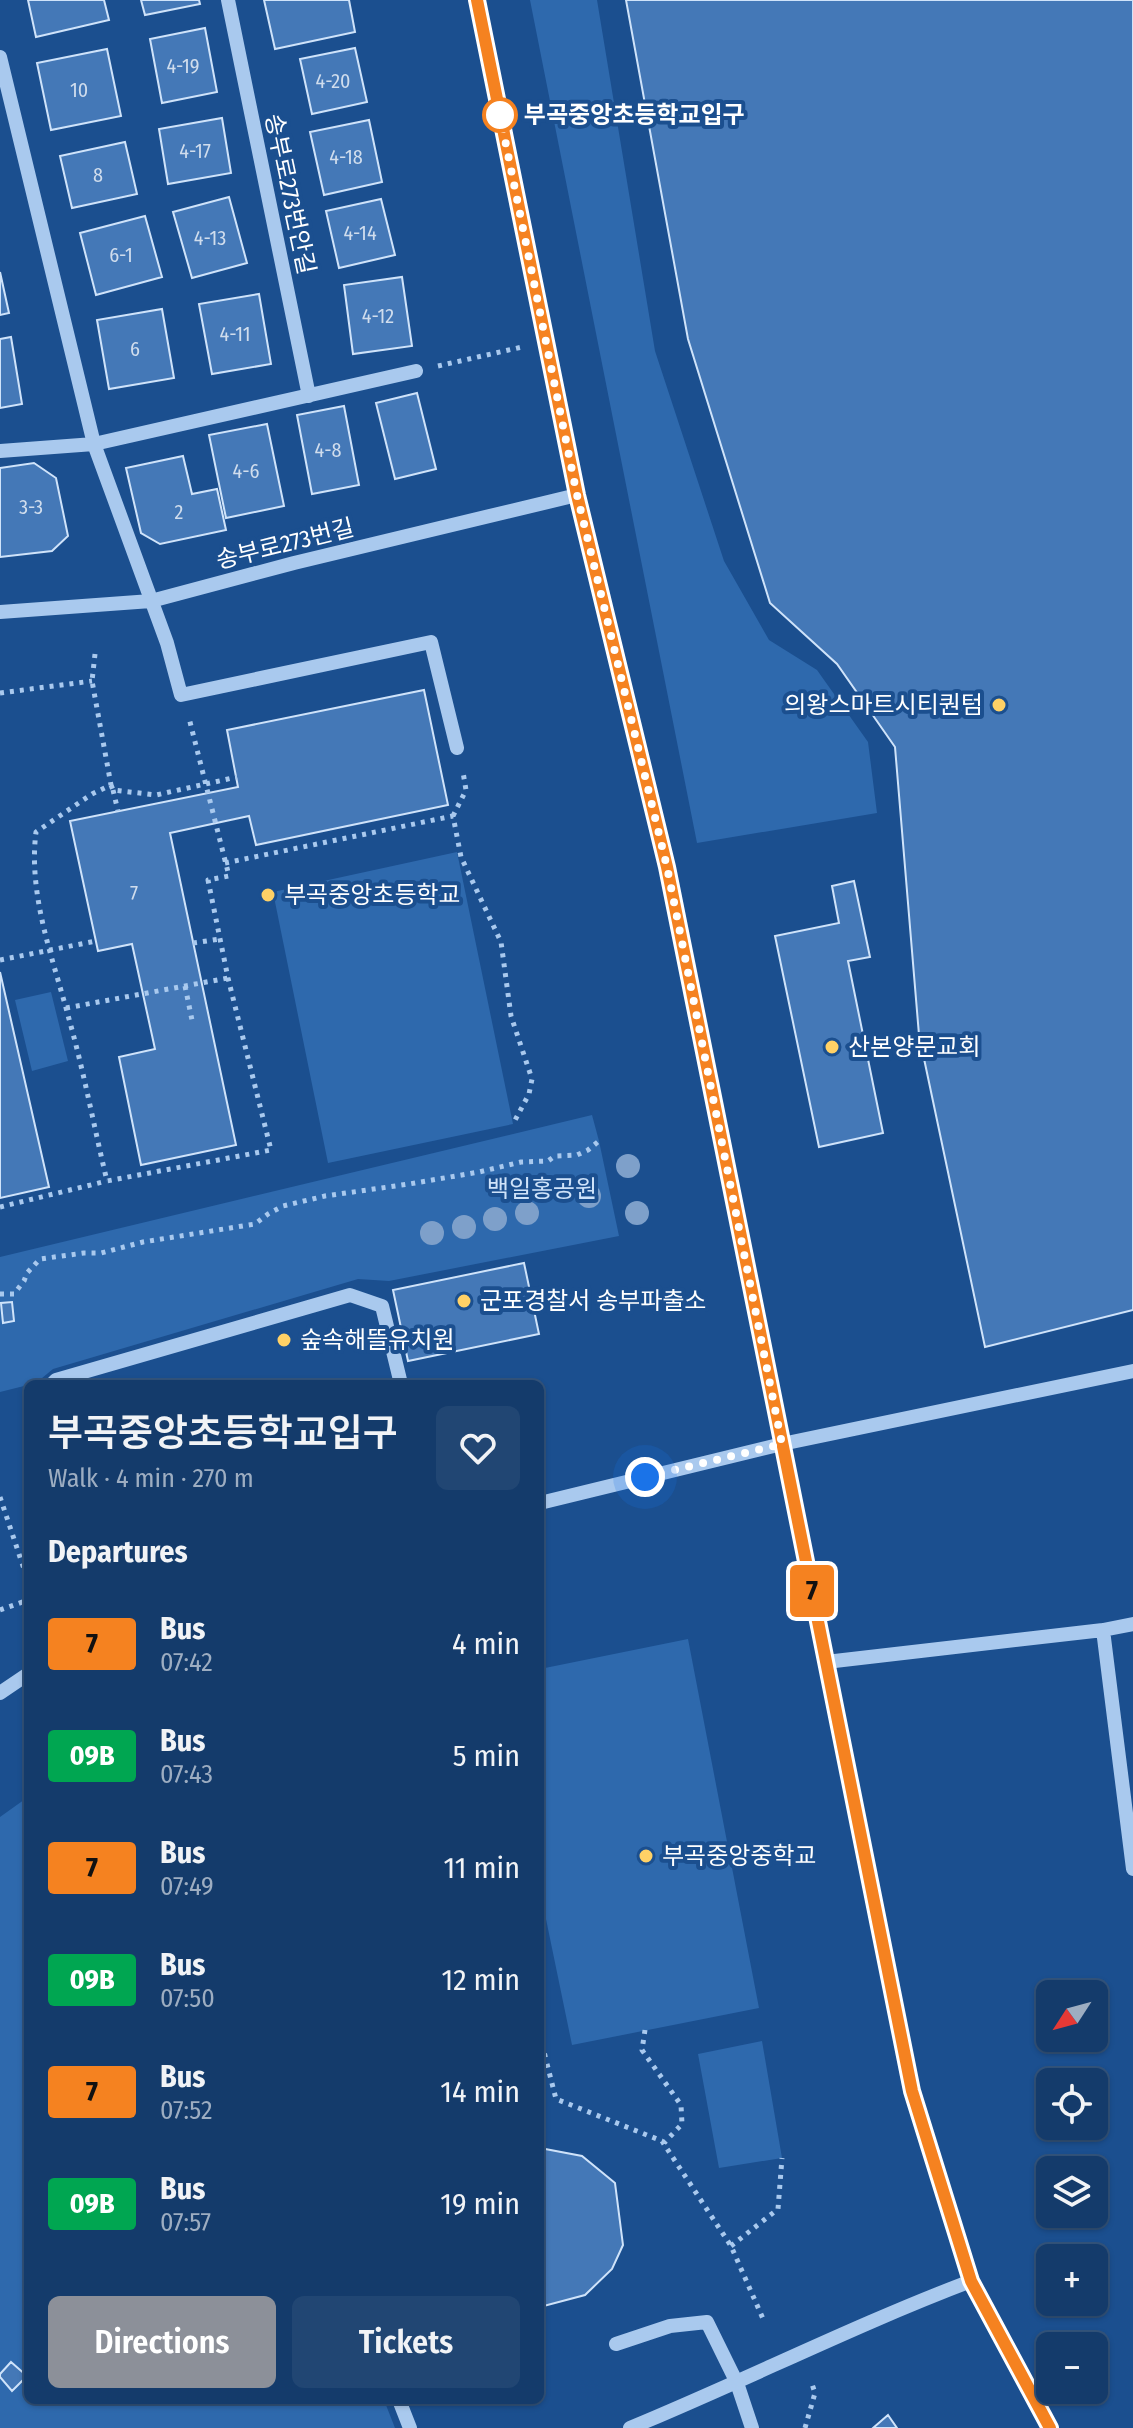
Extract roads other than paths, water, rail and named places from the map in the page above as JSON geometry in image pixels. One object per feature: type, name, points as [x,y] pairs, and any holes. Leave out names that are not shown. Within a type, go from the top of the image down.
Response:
[{"type":"street","name":"송부로273번안길","points":[[228,0],[309,396]]},
{"type":"street","points":[[477,0],[577,495],[667,867],[912,2091],[971,2281],[1050,2428]]},
{"type":"street","points":[[0,57],[94,444],[167,643],[181,695],[431,642],[457,748]]},
{"type":"street","points":[[0,451],[94,444],[416,371]]},
{"type":"street","name":"송부로273번길","points":[[0,612],[151,601],[577,495]]},
{"type":"street","points":[[56,1380],[350,1295],[382,1306],[400,1380]]},
{"type":"street","points":[[544,1502],[782,1444],[1133,1371]]},
{"type":"street","points":[[826,1662],[1133,1624]]},
{"type":"street","points":[[1103,1630],[1133,1869]]},
{"type":"street","points":[[0,1693],[24,1677]]},
{"type":"street","points":[[630,2428],[908,2305],[971,2281]]},
{"type":"street","points":[[616,2344],[670,2326],[707,2322],[737,2383],[752,2428]]},
{"type":"street","points":[[401,2404],[410,2428]]},
{"type":"place","name":"부곡중앙초등학교입구","points":[[500,115]]},
{"type":"place","name":"의왕스마트시티퀀텀","points":[[999,705]]},
{"type":"place","name":"부곡중앙초등학교","points":[[268,895]]},
{"type":"place","name":"산본양문교회","points":[[832,1047]]},
{"type":"place","name":"군포경찰서 송부파출소","points":[[464,1301]]},
{"type":"place","name":"숲속해뜰유치원","points":[[284,1340]]},
{"type":"place","name":"부곡중앙중학교","points":[[646,1856]]},
{"type":"park label","name":"백일홍공원","points":[[542,1189]]}]
